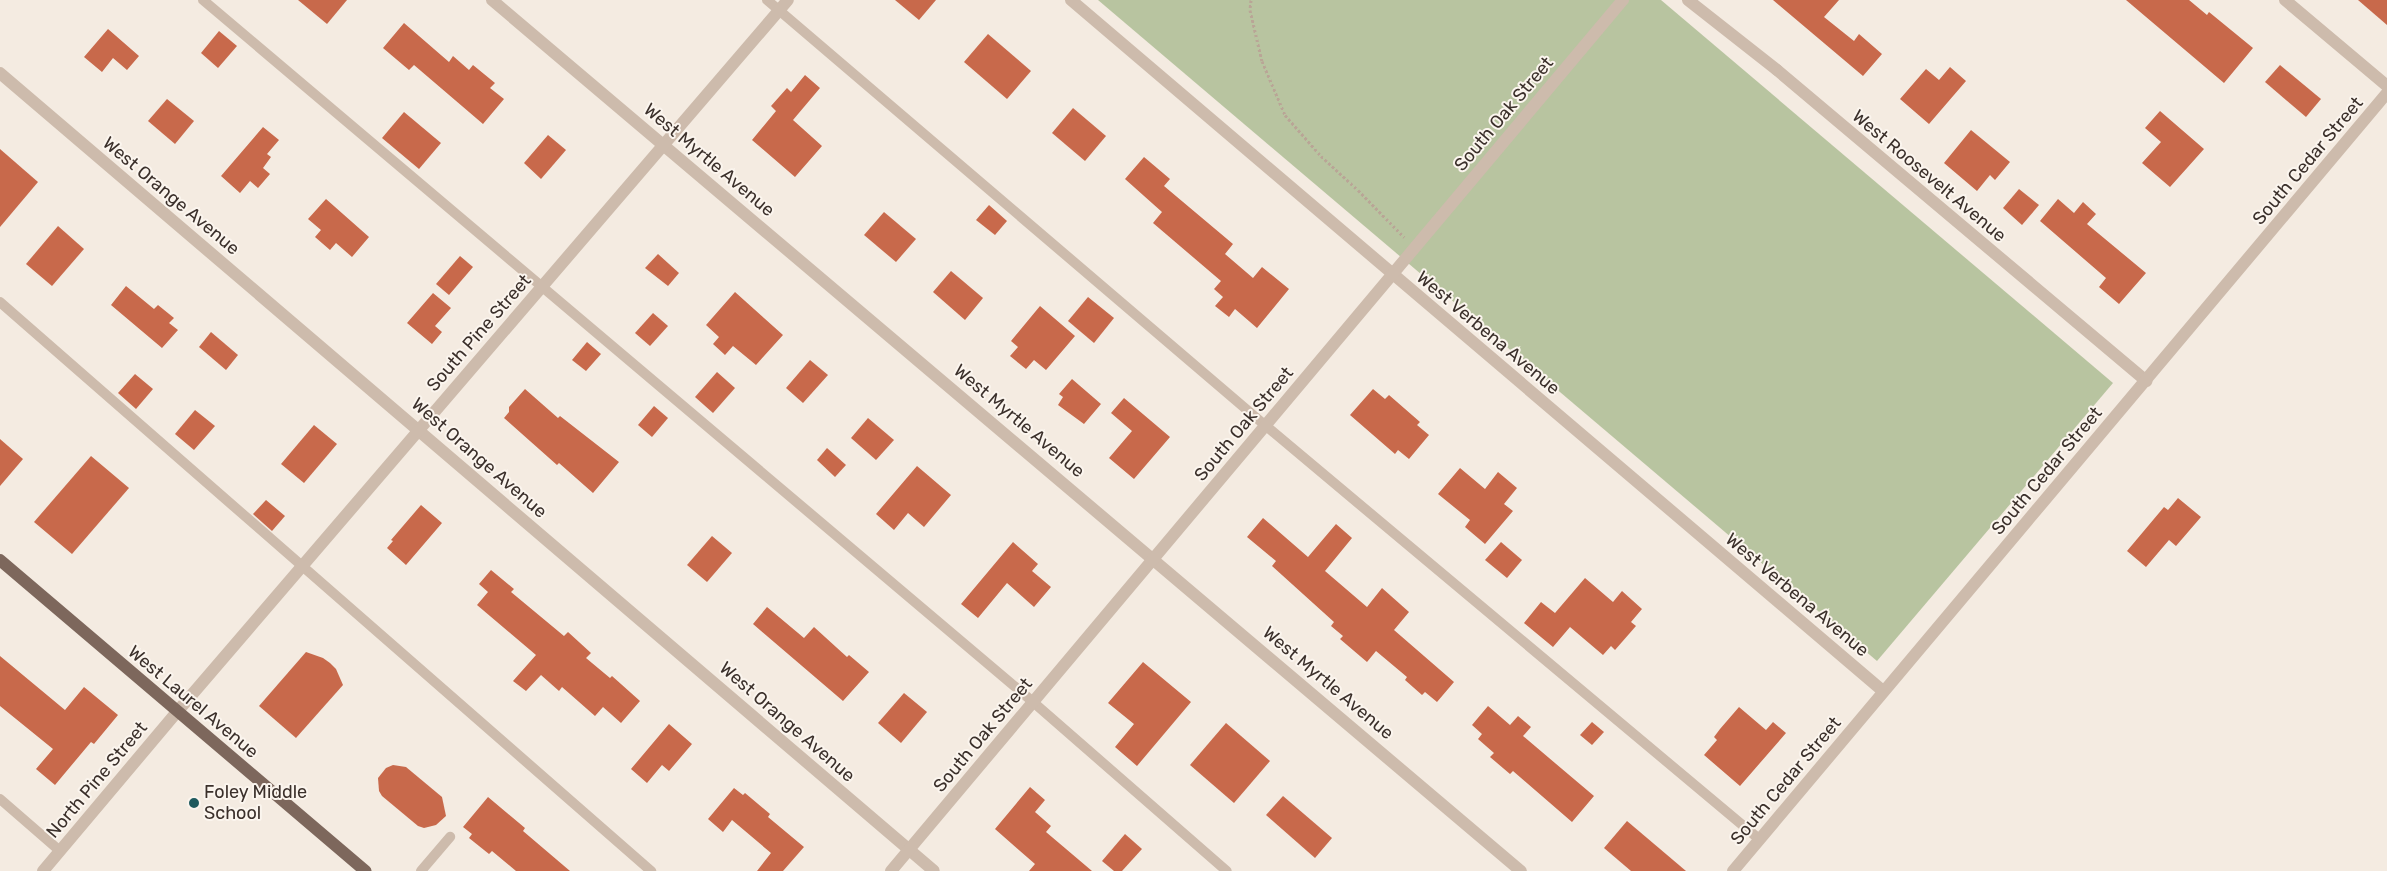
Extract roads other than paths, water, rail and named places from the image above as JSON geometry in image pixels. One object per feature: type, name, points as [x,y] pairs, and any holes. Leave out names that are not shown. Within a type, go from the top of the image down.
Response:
[{"type":"main road","name":"West Laurel Avenue","points":[[0,560],[364,871]]},
{"type":"street","name":"West Myrtle Avenue","points":[[492,0],[1521,871]]},
{"type":"street","name":"South Pine Street","points":[[177,712],[788,0]]},
{"type":"street","name":"West Verbena Avenue","points":[[1071,0],[1883,691]]},
{"type":"street","name":"South Oak Street","points":[[891,871],[1623,0]]},
{"type":"street","name":"West Roosevelt Avenue","points":[[1688,0],[1777,70],[2146,381]]},
{"type":"street","points":[[2285,0],[2387,86]]},
{"type":"street","name":"West Orange Avenue","points":[[0,73],[934,871]]},
{"type":"street","name":"South Cedar Street","points":[[1733,871],[2387,93]]},
{"type":"street","name":"North Pine Street","points":[[43,871],[177,712]]},
{"type":"lane","points":[[203,0],[1033,702],[1227,871]]},
{"type":"lane","points":[[767,0],[1266,426],[1759,839]]},
{"type":"lane","points":[[0,302],[651,871]]},
{"type":"lane","points":[[0,799],[60,851]]},
{"type":"lane","points":[[421,871],[450,837]]},
{"type":"place","name":"Foley Middle School","points":[[194,803]]}]
